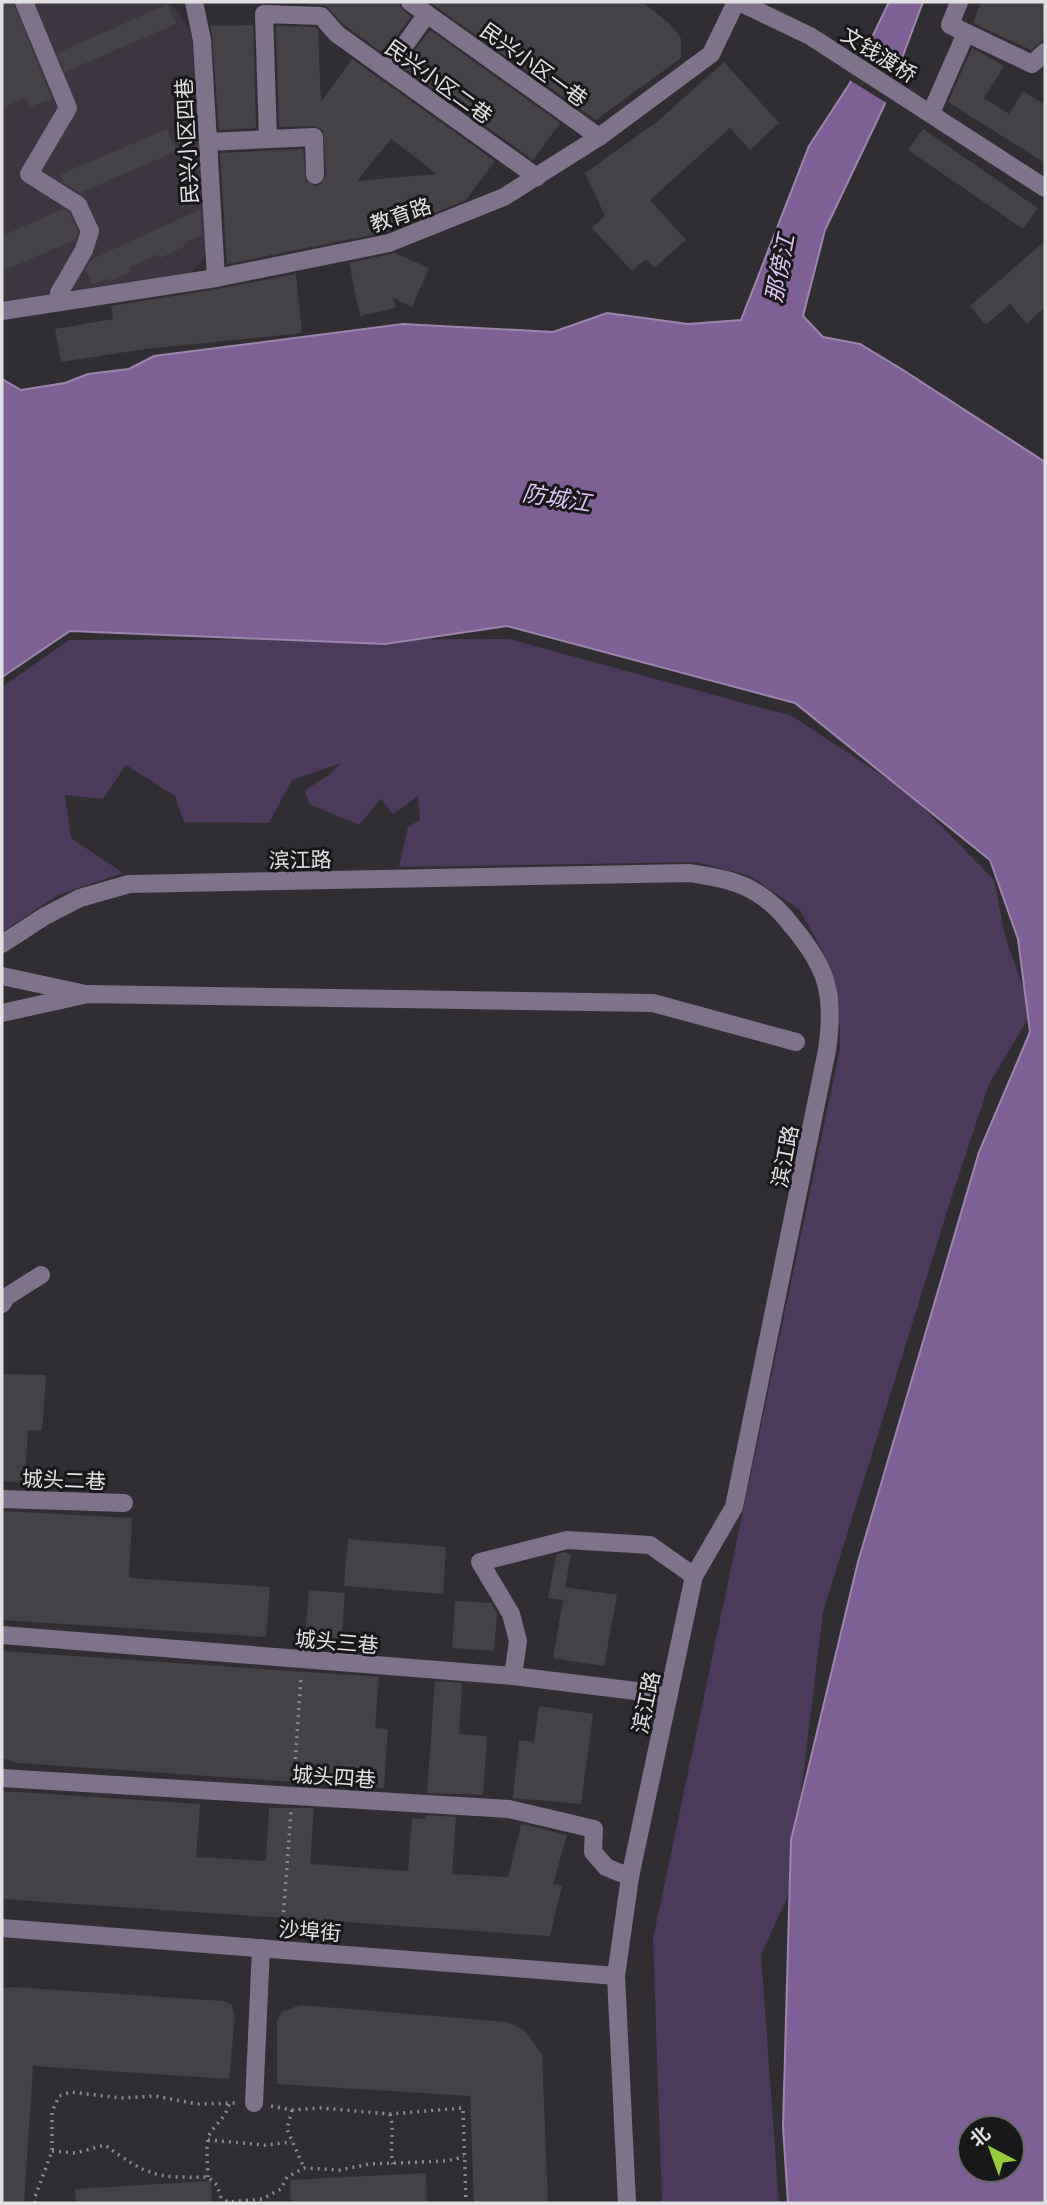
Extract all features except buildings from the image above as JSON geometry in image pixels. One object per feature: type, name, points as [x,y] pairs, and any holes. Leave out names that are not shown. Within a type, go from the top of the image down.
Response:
[{"type":"street","points":[[24,2],[68,108],[29,174],[78,205],[90,231],[83,250],[59,293],[60,301]]},
{"type":"street","name":"民兴小区四巷","points":[[194,2],[202,40],[216,278]]},
{"type":"street","name":"民兴小区一巷","points":[[410,2],[599,137]]},
{"type":"street","name":"教育路","points":[[2,311],[216,278],[388,243],[504,197],[599,137],[711,54],[738,2]]},
{"type":"street","name":"文钱渡桥","points":[[738,2],[810,36],[1045,188]]},
{"type":"street","points":[[959,2],[950,25],[1032,64],[1045,52]]},
{"type":"street","name":"民兴小区二巷","points":[[268,139],[264,14],[321,16],[337,34],[537,177]]},
{"type":"street","points":[[387,71],[427,14]]},
{"type":"street","points":[[928,111],[966,33]]},
{"type":"street","points":[[208,142],[314,137],[316,175]]},
{"type":"street","name":"滨江路","points":[[2,944],[45,915],[80,898],[129,884],[690,873],[725,879],[757,893],[785,918],[813,950],[825,977],[831,1019],[829,1040],[734,1507],[694,1576],[630,1877],[616,1976],[627,2203]]},
{"type":"street","points":[[2,976],[88,994],[653,1003],[796,1042]]},
{"type":"street","points":[[2,1013],[88,994]]},
{"type":"street","points":[[2,1304],[6,1297],[41,1275]]},
{"type":"street","name":"城头二巷","points":[[2,1499],[124,1503]]},
{"type":"street","points":[[513,1676],[518,1641],[511,1614],[480,1562],[567,1539],[650,1545],[694,1576]]},
{"type":"street","name":"城头三巷","points":[[2,1635],[513,1676],[669,1695]]},
{"type":"street","name":"城头四巷","points":[[2,1778],[509,1809],[594,1829],[593,1852],[606,1867],[630,1877]]},
{"type":"street","name":"沙埠街","points":[[2,1928],[616,1976]]},
{"type":"street","points":[[254,2103],[261,1948]]},
{"type":"path","points":[[208,2177],[208,2140],[211,2131],[227,2114],[229,2104]]},
{"type":"path","points":[[292,2110],[287,2129],[304,2168]]},
{"type":"path","points":[[390,2114],[394,2129],[391,2154],[393,2164]]},
{"type":"path","points":[[208,2140],[265,2145],[292,2142]]},
{"type":"path","points":[[52,2151],[76,2153],[105,2145],[138,2168],[160,2177],[208,2177],[217,2185],[221,2198],[228,2202],[262,2199],[281,2189],[287,2177],[304,2168],[340,2170],[369,2164],[446,2161],[465,2157]]},
{"type":"shaded area","points":[[2,2],[167,2],[178,11],[195,40],[208,248],[202,260],[190,273],[2,301]]},
{"type":"shaded area","points":[[509,639],[792,716],[909,793],[994,880],[1006,940],[1032,1012],[989,1084],[823,1612],[789,1893],[761,1955],[779,2203],[662,2203],[653,1939],[840,1049],[839,1004],[824,954],[800,910],[750,876],[696,862],[399,867],[408,827],[420,820],[418,796],[393,814],[381,799],[359,825],[309,804],[305,790],[329,775],[341,763],[292,780],[269,823],[184,822],[175,796],[126,765],[103,799],[65,795],[71,838],[123,873],[58,895],[2,932],[2,687],[69,640]]},
{"type":"water","points":[[889,2],[923,2],[884,106],[825,230],[803,316],[823,337],[860,344],[1045,462],[1045,2203],[788,2203],[783,2127],[791,1840],[858,1562],[979,1152],[1030,1032],[1018,939],[990,860],[795,703],[507,626],[385,644],[70,631],[2,677],[2,379],[21,390],[65,383],[88,374],[129,369],[154,356],[403,324],[553,332],[607,313],[688,324],[741,320],[809,146],[850,83]]},
{"type":"pier","points":[[862,50],[899,74],[888,104],[848,79]]},
{"type":"water label","name":"那傍江","points":[[778,268]]},
{"type":"water label","name":"防城江","points":[[557,496]]}]
